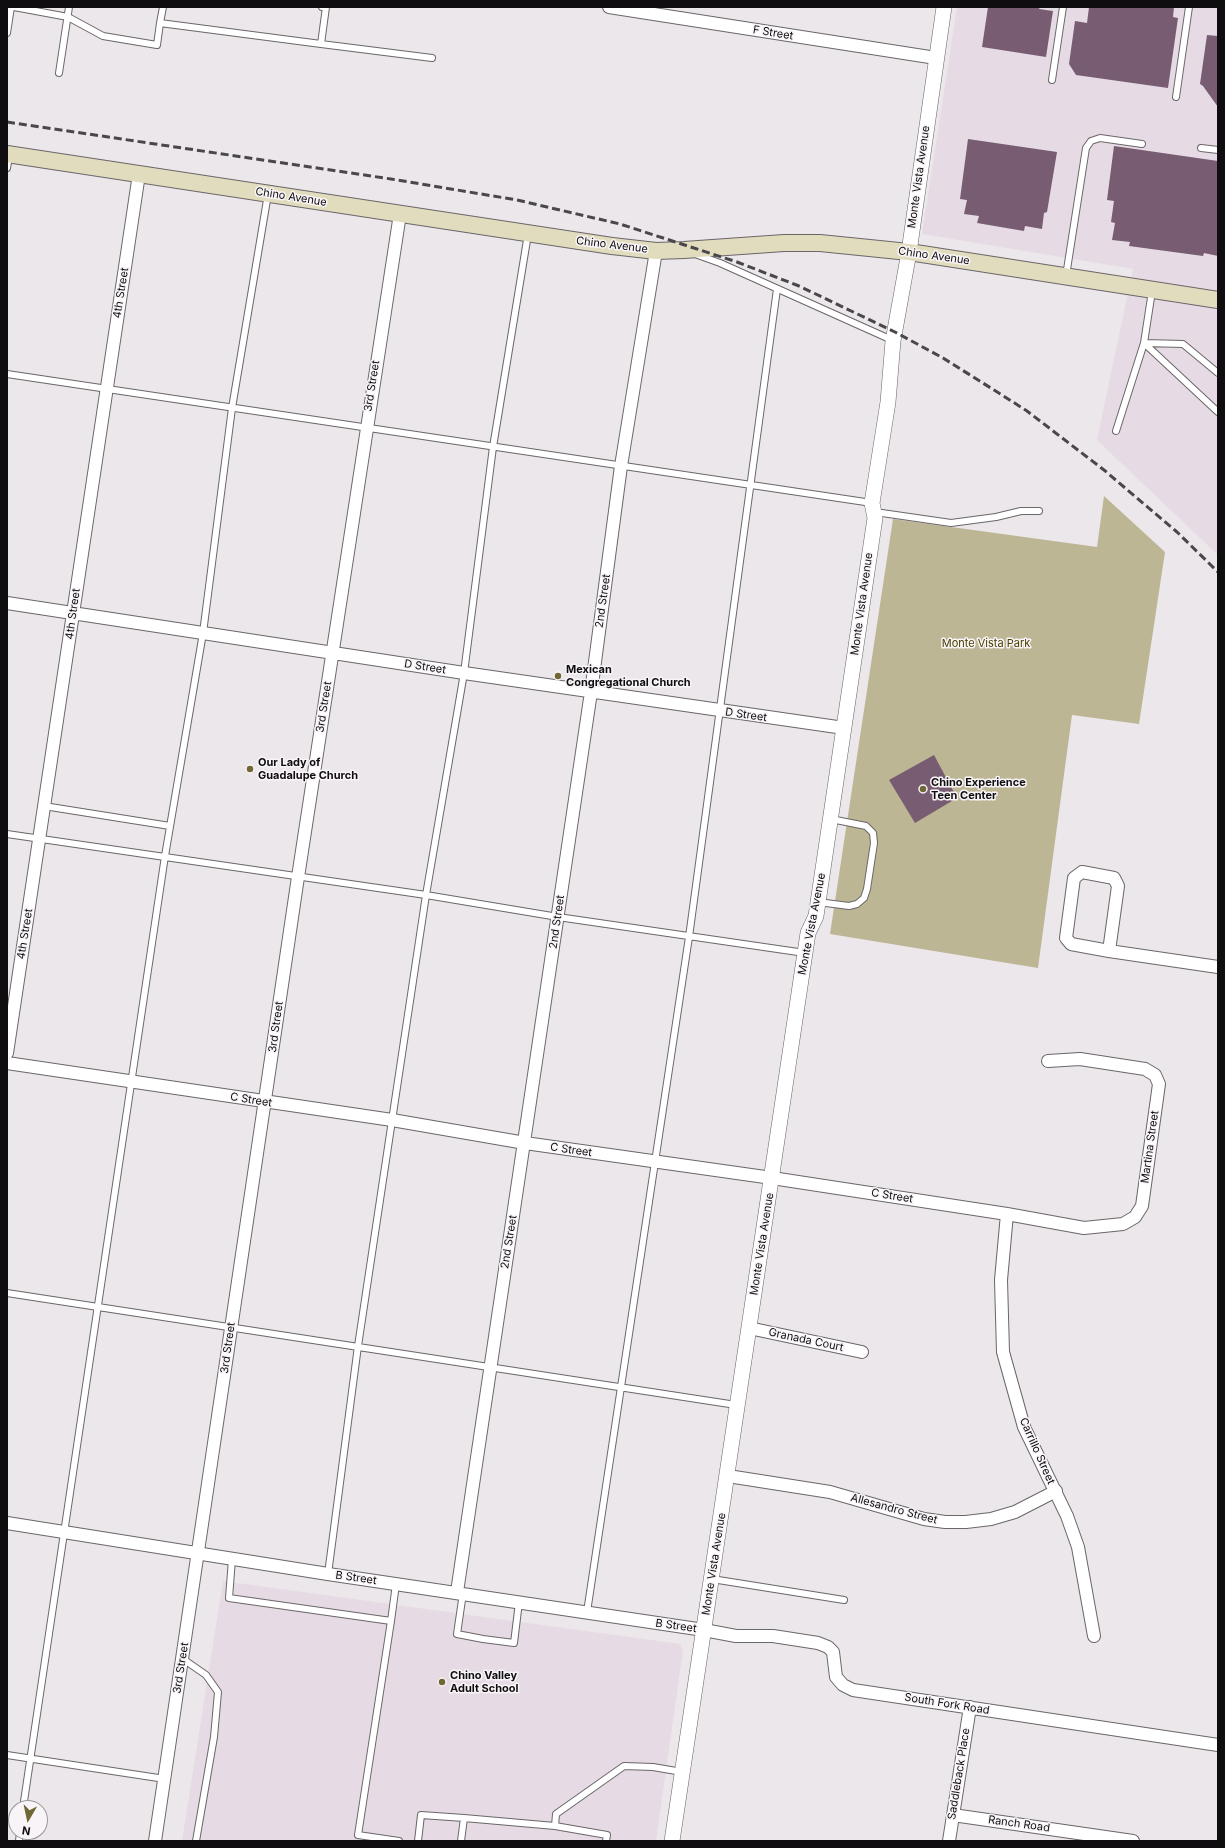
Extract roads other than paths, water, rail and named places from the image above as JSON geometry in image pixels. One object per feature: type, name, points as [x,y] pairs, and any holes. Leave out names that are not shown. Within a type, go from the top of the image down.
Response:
[{"type":"main road","name":"Chino Avenue","points":[[8,159],[139,174],[528,234],[656,251],[784,243],[820,243],[908,252],[1218,300]]},
{"type":"street","name":"F Street","points":[[609,7],[936,58]]},
{"type":"street","name":"Monte Vista Avenue","points":[[672,1841],[728,1476],[808,933],[816,916],[844,728],[875,518],[873,508],[888,402],[893,341],[908,252],[944,7]]},
{"type":"street","name":"4th Street","points":[[7,1053],[139,174]]},
{"type":"street","name":"3rd Street","points":[[155,1841],[264,1102],[366,428],[400,214]]},
{"type":"street","name":"2nd Street","points":[[460,1593],[490,1368],[525,1143],[591,692],[621,466],[656,251]]},
{"type":"street","name":"D Street","points":[[7,603],[591,692],[844,728]]},
{"type":"street","points":[[1109,951],[1118,886],[1114,878],[1082,872],[1074,878],[1066,938],[1071,944],[1109,951],[1218,967]]},
{"type":"street","name":"Martina Street","points":[[1048,1061],[1080,1059],[1145,1069],[1155,1075],[1159,1084],[1142,1206],[1135,1217]]},
{"type":"street","name":"C Street","points":[[7,1063],[392,1120],[525,1143],[772,1178],[1007,1214],[1084,1228],[1122,1224],[1135,1217]]},
{"type":"street","name":"Carrillo Street","points":[[1007,1214],[1002,1280],[1003,1352],[1024,1426],[1056,1491],[1078,1547],[1094,1636]]},
{"type":"street","name":"Granada Court","points":[[749,1328],[862,1352]]},
{"type":"street","name":"Allesandro Street","points":[[728,1476],[830,1492],[924,1519],[945,1522],[991,1519],[1014,1512],[1056,1491]]},
{"type":"street","name":"B Street","points":[[7,1523],[328,1574],[704,1630]]},
{"type":"street","name":"South Fork Road","points":[[704,1630],[736,1636],[773,1636],[818,1643],[833,1652],[836,1677],[843,1685],[853,1690],[1218,1744]]},
{"type":"street","name":"Saddleback Place","points":[[949,1841],[970,1707]]},
{"type":"street","name":"Ranch Road","points":[[953,1815],[1053,1835],[1133,1841]]},
{"type":"lane","points":[[7,33],[11,7]]},
{"type":"lane","points":[[14,7],[68,17],[103,36],[157,44],[163,7]]},
{"type":"lane","points":[[59,73],[69,7]]},
{"type":"lane","points":[[321,44],[326,8],[322,7]]},
{"type":"lane","points":[[1052,80],[1063,7]]},
{"type":"lane","points":[[1176,97],[1189,7]]},
{"type":"lane","points":[[160,23],[432,58]]},
{"type":"lane","points":[[1066,276],[1086,148],[1091,141],[1100,138],[1142,144]]},
{"type":"lane","points":[[1201,148],[1218,150]]},
{"type":"lane","points":[[25,1800],[165,856],[203,633],[232,408],[268,194]]},
{"type":"lane","points":[[328,1574],[358,1346],[426,895],[464,673],[493,447],[528,234]]},
{"type":"lane","points":[[684,250],[720,263],[893,341]]},
{"type":"lane","points":[[587,1612],[689,937],[749,485],[777,288]]},
{"type":"lane","points":[[1116,431],[1144,343],[1153,290]]},
{"type":"lane","points":[[1144,343],[1183,344],[1218,373]]},
{"type":"lane","points":[[1144,343],[1218,412]]},
{"type":"lane","points":[[7,374],[749,485],[951,523],[1021,511],[1039,511]]},
{"type":"lane","points":[[44,806],[170,826]]},
{"type":"lane","points":[[818,902],[849,906],[858,904],[864,898],[867,889],[873,851],[873,834],[866,826],[830,819]]},
{"type":"lane","points":[[7,834],[165,856],[426,895],[689,937],[805,953]]},
{"type":"lane","points":[[7,1293],[738,1405]]},
{"type":"lane","points":[[232,1559],[229,1598],[391,1621]]},
{"type":"lane","points":[[712,1579],[844,1600]]},
{"type":"lane","points":[[396,1584],[358,1835],[399,1841]]},
{"type":"lane","points":[[460,1593],[457,1634],[483,1639],[514,1643],[519,1602]]},
{"type":"lane","points":[[183,1659],[206,1674],[218,1692],[214,1737],[196,1841]]},
{"type":"lane","points":[[7,1755],[165,1778]]},
{"type":"lane","points":[[555,1826],[556,1814],[624,1766],[653,1767],[682,1772]]},
{"type":"lane","points":[[418,1841],[421,1814],[555,1826],[607,1835],[606,1841]]},
{"type":"lane","points":[[461,1841],[464,1818]]},
{"type":"railway","points":[[7,122],[391,179],[517,200],[620,224],[737,262],[799,286],[895,332],[943,358],[1027,411],[1104,470],[1177,532],[1218,572]]},
{"type":"place","name":"Mexican Congregational Church","points":[[558,676]]},
{"type":"place","name":"Our Lady of Guadalupe Church","points":[[250,769]]},
{"type":"place","name":"Chino Experience Teen Center","points":[[923,789]]},
{"type":"place","name":"Chino Valley Adult School","points":[[442,1682]]},
{"type":"park label","name":"Monte Vista Park","points":[[986,644]]}]
